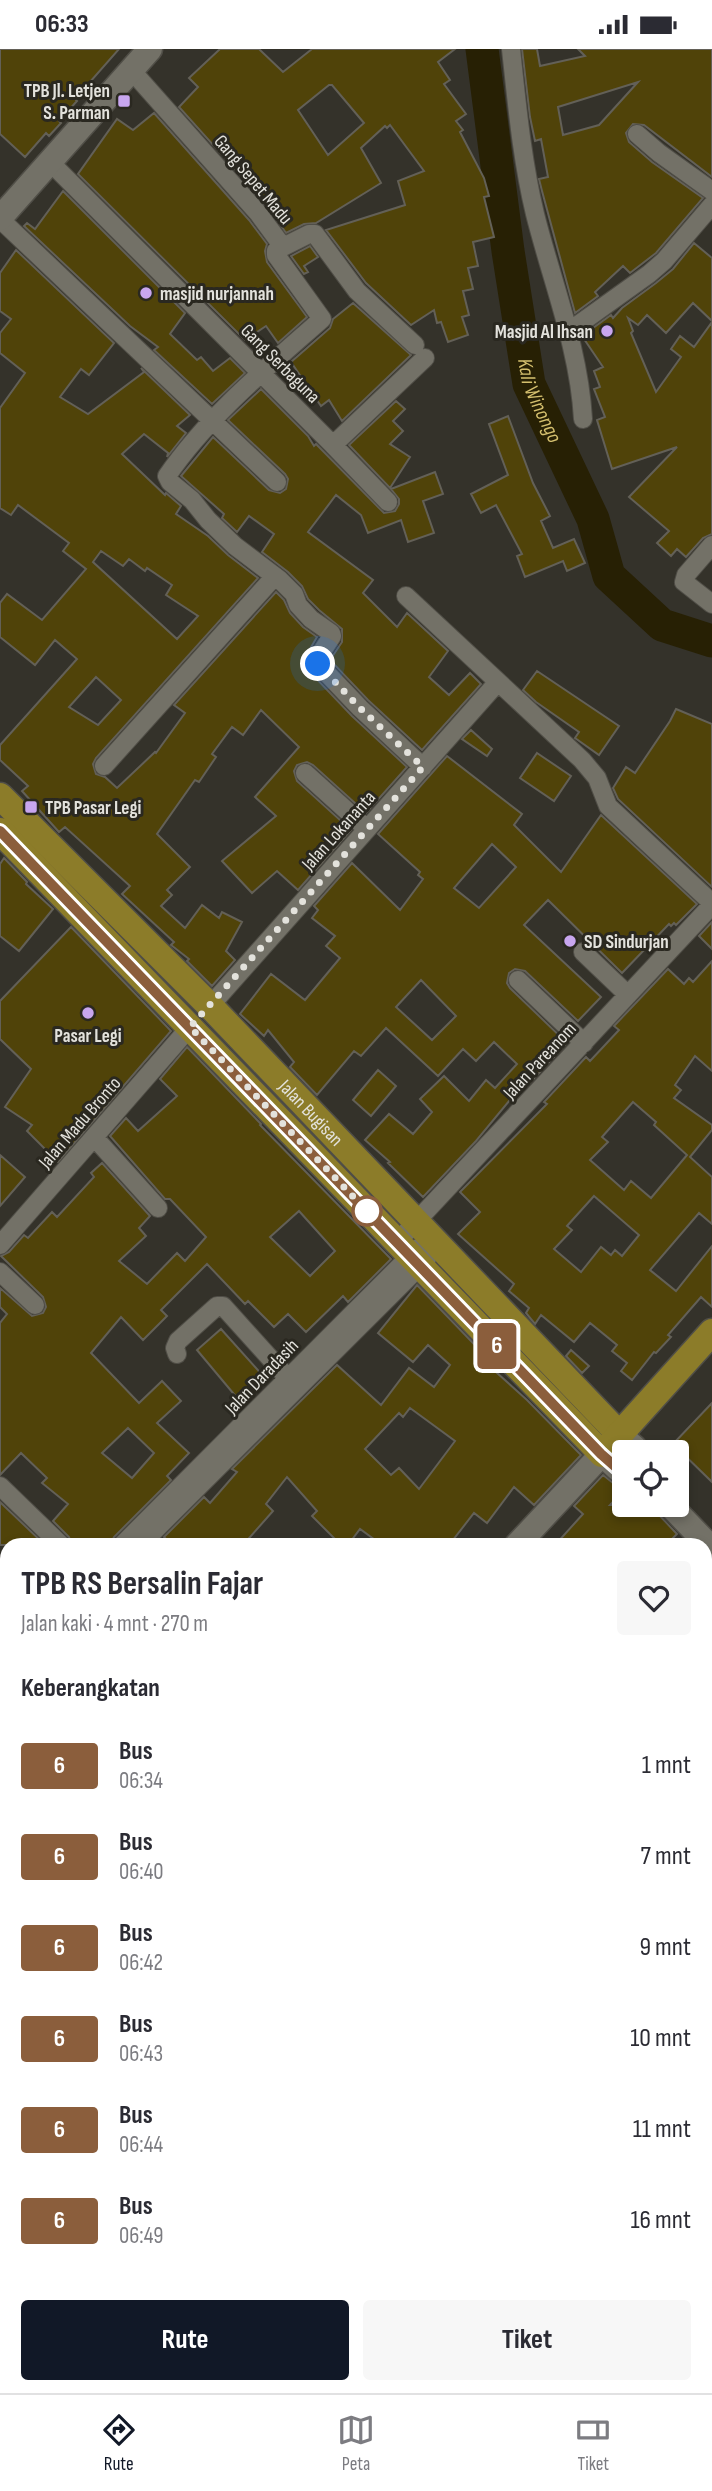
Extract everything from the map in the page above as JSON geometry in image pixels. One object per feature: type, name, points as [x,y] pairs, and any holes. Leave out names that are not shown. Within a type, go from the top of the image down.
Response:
[{"type":"main road","name":"Jalan Bugisan","points":[[0,796],[210,1006],[625,1440]]},
{"type":"main road","name":"Jalan Bugisan","points":[[0,831],[601,1454]]},
{"type":"main road","points":[[190,1027],[210,1006]]},
{"type":"main road","points":[[630,1440],[712,1332]]},
{"type":"main road","points":[[601,1454],[612,1450]]},
{"type":"street","points":[[511,49],[520,137],[536,215],[574,356],[583,419]]},
{"type":"street","points":[[142,56],[0,218],[277,482]]},
{"type":"street","name":"Gang Sepet Madu","points":[[142,56],[283,247],[276,251],[276,255],[322,319],[261,373]]},
{"type":"street","points":[[637,134],[712,191]]},
{"type":"street","name":"Gang Serbaguna","points":[[50,162],[388,502]]},
{"type":"street","points":[[568,332],[664,261],[712,205]]},
{"type":"street","points":[[283,247],[315,233],[357,291],[420,351],[333,445]]},
{"type":"street","points":[[261,373],[213,421],[167,476],[235,546],[294,594],[311,619],[331,633],[332,636],[317,659],[318,664],[423,767]]},
{"type":"street","points":[[712,545],[686,575],[684,582],[712,604]]},
{"type":"street","points":[[104,766],[275,576]]},
{"type":"street","points":[[406,596],[582,760],[597,778],[608,806],[712,904]]},
{"type":"street","name":"Jalan Lokananta","points":[[210,1006],[497,683]]},
{"type":"street","points":[[305,773],[367,829]]},
{"type":"street","name":"Jalan Pareanom","points":[[429,1235],[584,1043],[712,904]]},
{"type":"street","points":[[583,952],[628,995]]},
{"type":"street","points":[[518,979],[584,1043]]},
{"type":"street","name":"Jalan Madu Bronto","points":[[0,1245],[190,1027]]},
{"type":"street","points":[[94,1137],[158,1208]]},
{"type":"street","name":"Jalan Daradasih","points":[[129,1538],[429,1235]]},
{"type":"street","name":"Jalan Daradasih","points":[[146,1538],[409,1255]]},
{"type":"street","points":[[0,1272],[35,1305]]},
{"type":"street","points":[[177,1354],[175,1348],[178,1341],[217,1305],[223,1306],[287,1377]]},
{"type":"street","points":[[523,1538],[601,1454],[612,1464]]},
{"type":"street","points":[[0,1486],[54,1538]]},
{"type":"street","points":[[681,1517],[702,1538]]},
{"type":"building","points":[[0,49],[119,49],[75,99],[77,101],[59,121],[61,123],[49,136],[46,133],[25,157],[0,134]]},
{"type":"building","points":[[220,49],[259,49],[283,72],[312,49],[455,49],[438,62],[450,80],[444,84],[466,114],[456,121],[463,130],[460,132],[484,178],[489,196],[484,197],[494,237],[473,242],[478,266],[468,268],[473,289],[463,291],[469,315],[462,317],[468,335],[448,342],[441,322],[437,323],[434,310],[411,325],[366,283],[326,230],[405,205],[398,181],[424,171],[390,125],[387,128],[385,126],[361,148],[381,183],[316,223],[304,224],[286,233],[267,205],[179,107],[198,87],[189,78]],"holes":[[[332,85],[364,123],[328,155],[298,110]]]},
{"type":"building","points":[[522,49],[537,49],[540,66],[585,56],[578,49],[712,49],[712,177],[644,125],[633,124],[626,133],[629,142],[652,162],[703,198],[656,253],[630,273],[623,266],[595,292],[598,296],[575,313],[539,179],[548,177],[541,139],[535,141]],"holes":[[[638,82],[599,125],[563,135],[558,107]]]},
{"type":"building","points":[[154,113],[267,244],[267,262],[307,317],[278,343],[266,326],[245,340],[78,174],[117,119],[133,130]]},
{"type":"building","points":[[63,191],[185,313],[170,334],[197,360],[201,357],[213,371],[230,358],[245,373],[212,404],[154,350],[158,347],[130,326],[24,226],[27,223],[35,229]]},
{"type":"building","points":[[694,243],[712,258],[712,321],[693,303],[666,333],[647,315],[638,325],[628,318],[633,331],[631,333],[656,392],[681,357],[671,349],[680,336],[694,347],[712,322],[712,534],[703,538],[686,557],[677,549],[671,556],[657,543],[669,531],[629,497],[677,447],[612,469],[597,420],[605,417],[594,389],[600,387],[594,371],[603,367],[582,336],[611,315],[613,318],[673,269]]},
{"type":"building","points":[[310,246],[318,257],[304,266],[308,272],[304,274],[291,256]]},
{"type":"building","points":[[16,250],[114,343],[89,375],[81,369],[60,397],[88,414],[144,372],[141,368],[190,415],[177,426],[186,433],[167,457],[168,453],[144,434],[122,454],[165,495],[166,493],[181,506],[176,514],[208,536],[258,578],[96,758],[93,764],[96,774],[105,777],[117,788],[156,753],[185,713],[174,705],[276,592],[284,600],[290,613],[317,637],[307,654],[306,661],[310,672],[407,767],[366,813],[313,765],[307,762],[297,765],[294,771],[297,781],[351,830],[298,890],[277,871],[252,893],[222,861],[276,816],[255,797],[299,747],[261,710],[243,735],[232,727],[212,754],[216,757],[199,782],[195,780],[157,834],[190,867],[167,890],[172,895],[161,906],[185,928],[202,905],[219,918],[222,912],[242,922],[226,951],[235,960],[212,986],[187,961],[189,959],[171,945],[174,942],[122,894],[130,886],[65,827],[59,832],[22,791],[28,786],[0,760],[0,745],[77,659],[55,640],[35,665],[0,637],[0,603],[7,594],[42,620],[86,569],[63,551],[69,543],[18,505],[11,515],[0,508],[0,408],[25,373],[0,353],[0,333],[11,319],[0,311],[0,273]],"holes":[[[101,551],[123,566],[129,559],[145,571],[147,568],[172,585],[166,595],[198,616],[177,639],[93,562]],[[96,677],[121,700],[98,725],[69,707]]]},
{"type":"building","points":[[353,303],[411,355],[342,421],[329,400],[321,406],[291,362],[330,328],[333,319]]},
{"type":"building","points":[[261,389],[308,436],[314,446],[316,444],[384,513],[395,511],[399,504],[399,499],[391,489],[435,472],[443,494],[423,501],[434,533],[408,542],[401,520],[368,533],[361,515],[336,495],[308,532],[373,580],[363,593],[397,627],[407,613],[448,651],[429,677],[449,695],[470,673],[481,684],[422,750],[330,660],[342,642],[342,629],[308,599],[302,586],[288,572],[262,552],[274,534],[249,516],[237,532],[222,518],[224,514],[181,476],[213,437],[269,490],[280,493],[286,489],[288,479],[285,474],[228,420]]},
{"type":"building","points":[[396,401],[405,409],[393,421],[403,431],[390,444],[410,457],[390,488],[349,445]]},
{"type":"building","points":[[508,416],[533,483],[550,516],[541,521],[553,548],[574,539],[585,563],[567,571],[563,561],[525,577],[517,556],[522,554],[496,505],[481,513],[471,494],[508,475],[489,424]]},
{"type":"building","points":[[537,671],[619,726],[599,755],[575,738],[579,732],[523,690]]},
{"type":"building","points":[[676,709],[712,724],[712,887],[618,799],[613,788],[626,767],[635,773]]},
{"type":"building","points":[[471,730],[492,749],[487,756],[462,739]]},
{"type":"building","points":[[537,753],[571,776],[554,801],[520,778]]},
{"type":"building","points":[[447,756],[522,814],[514,825],[561,872],[601,815],[697,904],[676,925],[669,924],[622,973],[548,900],[524,925],[601,997],[578,1021],[525,971],[515,969],[509,973],[507,983],[510,988],[567,1043],[527,1086],[524,1083],[476,1141],[423,1197],[365,1140],[389,1114],[413,1134],[432,1112],[420,1099],[444,1076],[469,1101],[486,1080],[495,1088],[517,1064],[494,1042],[476,1061],[463,1049],[438,1076],[386,1028],[361,1056],[354,1051],[317,1095],[290,1067],[294,1062],[268,1030],[264,1036],[240,1014],[271,974],[305,1000],[340,958],[326,946],[335,936],[312,918],[318,910],[314,906],[352,863],[400,910],[423,879],[418,875],[420,872],[378,834]],"holes":[[[492,844],[516,867],[479,908],[454,888]],[[421,980],[456,1016],[432,1040],[396,1007]]]},
{"type":"building","points":[[4,858],[26,884],[53,909],[19,951],[0,936],[0,864]]},
{"type":"building","points":[[712,922],[712,949],[699,936]]},
{"type":"building","name":"Pasar Legi","points":[[71,927],[171,1031],[58,1162],[27,1131],[32,1125],[5,1107],[31,1069],[0,1039],[0,1001]]},
{"type":"building","points":[[712,961],[712,1071],[695,1056],[675,1085],[681,1090],[674,1098],[712,1125],[712,1130],[690,1157],[712,1177],[712,1224],[699,1213],[650,1270],[676,1291],[712,1246],[712,1307],[701,1297],[668,1335],[671,1337],[654,1352],[632,1380],[621,1371],[627,1363],[612,1351],[617,1345],[590,1323],[574,1342],[541,1315],[535,1324],[526,1313],[529,1308],[509,1291],[514,1284],[458,1234],[480,1212],[460,1192],[547,1104],[544,1102],[586,1057],[590,1061],[619,1030],[614,1026],[668,969],[684,984],[689,978],[693,982]],"holes":[[[633,1102],[687,1155],[651,1198],[631,1181],[624,1190],[590,1160],[608,1142],[602,1137]],[[594,1196],[639,1235],[622,1256],[615,1250],[611,1255],[601,1247],[581,1272],[554,1249],[572,1230],[567,1226]]]},
{"type":"building","points":[[187,1047],[391,1259],[348,1302],[343,1296],[306,1332],[288,1314],[274,1327],[248,1301],[245,1304],[207,1264],[161,1310],[167,1316],[143,1340],[121,1317],[91,1353],[139,1403],[162,1381],[181,1401],[157,1423],[189,1453],[167,1476],[171,1480],[114,1538],[69,1538],[53,1521],[68,1504],[42,1483],[47,1478],[21,1453],[0,1475],[0,1323],[7,1314],[0,1307],[0,1288],[32,1316],[43,1313],[46,1307],[43,1297],[1,1256],[9,1252],[24,1235],[28,1238],[52,1212],[57,1217],[94,1177],[91,1173],[102,1163],[150,1216],[139,1228],[146,1236],[119,1261],[147,1284],[177,1253],[185,1261],[206,1237],[170,1199],[165,1199],[110,1136],[126,1118],[138,1131],[177,1096],[160,1079]],"holes":[[[299,1211],[335,1251],[310,1276],[270,1237]],[[128,1428],[154,1453],[132,1478],[102,1453]]]},
{"type":"building","points":[[378,1070],[396,1086],[371,1116],[353,1100]]},
{"type":"building","points":[[0,1155],[25,1177],[0,1206]]},
{"type":"building","points":[[417,1285],[499,1370],[496,1372],[581,1455],[534,1505],[514,1487],[487,1523],[474,1513],[454,1538],[372,1538],[360,1529],[353,1538],[334,1538],[312,1516],[317,1511],[287,1477],[266,1504],[273,1511],[249,1538],[164,1537],[204,1497],[210,1503],[237,1472],[232,1469],[337,1365],[381,1405],[409,1368],[434,1387],[450,1365],[428,1345],[413,1362],[378,1333]],"holes":[[[410,1408],[455,1441],[419,1489],[399,1468],[391,1475],[365,1449],[399,1413],[403,1417]]]},
{"type":"building","points":[[221,1329],[264,1377],[238,1399],[197,1350]]},
{"type":"building","points":[[571,1350],[589,1366],[582,1373],[566,1356]]},
{"type":"building","points":[[712,1403],[712,1482],[689,1460],[689,1440],[677,1440]]},
{"type":"building","points":[[603,1475],[612,1482],[612,1517],[661,1517],[677,1534],[673,1538],[561,1538],[583,1514],[574,1506]]},
{"type":"building","points":[[0,1502],[38,1538],[0,1538]]},
{"type":"waterway","name":"Kali Winongo","points":[[482,49],[508,251],[529,384],[593,519],[609,576],[662,625],[712,641]]},
{"type":"bus line","name":"6","points":[[0,831],[612,1464]]},
{"type":"place","name":"TPB Jl. Letjen S. Parman","points":[[124,101]]},
{"type":"place","name":"masjid nurjannah","points":[[146,293]]},
{"type":"place","name":"Masjid Al Ihsan","points":[[607,331]]},
{"type":"place","name":"TPB Pasar Legi","points":[[31,807]]},
{"type":"place","name":"SD Sindurjan","points":[[570,941]]},
{"type":"place","name":"Pasar Legi","points":[[88,1013]]},
{"type":"route","points":[[318,664],[423,767],[190,1027],[367,1211]]}]
